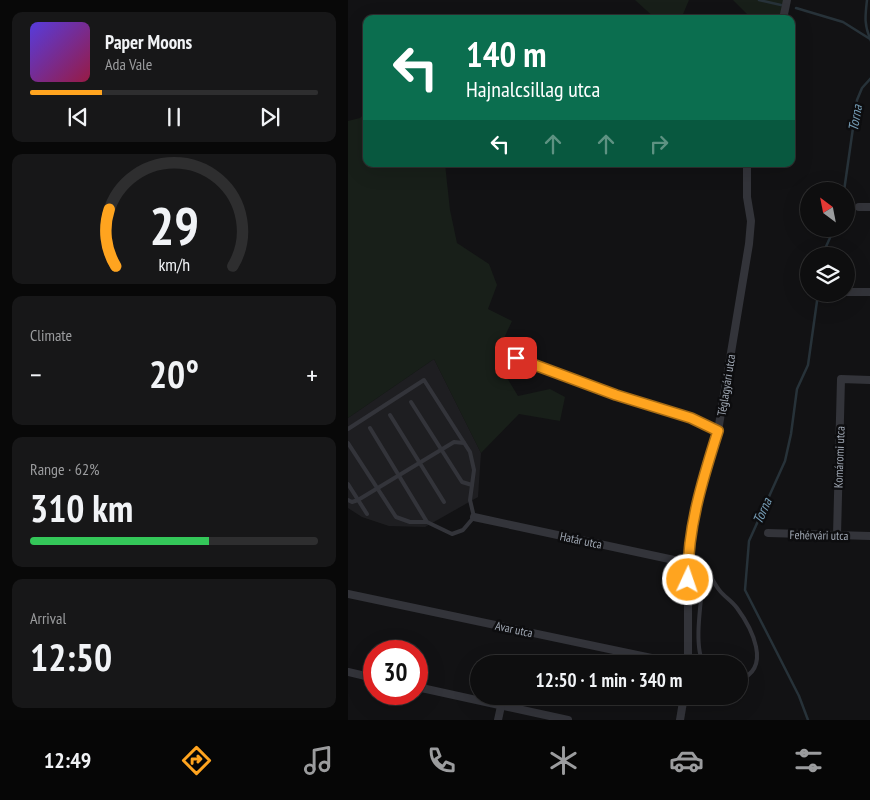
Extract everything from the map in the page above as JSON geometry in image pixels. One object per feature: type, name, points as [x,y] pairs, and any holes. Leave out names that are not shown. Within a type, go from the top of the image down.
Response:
[{"type":"street","points":[[784,15],[787,0]]},
{"type":"street","name":"Téglagyári utca","points":[[688,655],[688,560],[700,487],[718,431],[750,244],[751,221],[746,197],[747,167]]},
{"type":"street","points":[[859,207],[870,207]]},
{"type":"street","points":[[855,292],[870,292]]},
{"type":"street","points":[[516,358],[616,395],[691,418],[718,431]]},
{"type":"street","name":"Komáromi utca","points":[[837,535],[842,379],[870,380]]},
{"type":"street","name":"Határ utca","points":[[474,517],[688,560]]},
{"type":"street","name":"Fehérvári utca","points":[[768,534],[870,536]]},
{"type":"street","name":"Avar utca","points":[[348,594],[637,655]]},
{"type":"street","points":[[348,672],[363,675]]},
{"type":"street","points":[[428,690],[568,720]]},
{"type":"street","points":[[680,720],[682,705]]},
{"type":"street","points":[[498,720],[501,706]]},
{"type":"lane","points":[[348,429],[424,380],[470,452],[474,470],[470,500],[474,517],[463,530],[452,534],[427,522],[410,522],[396,517],[348,443]]},
{"type":"lane","points":[[411,402],[462,482],[472,485]]},
{"type":"lane","points":[[390,415],[444,502]]},
{"type":"lane","points":[[370,428],[427,522]]},
{"type":"lane","points":[[348,500],[352,502],[358,500],[454,442],[464,443]]},
{"type":"lane","points":[[348,484],[367,514]]},
{"type":"lane","points":[[688,560],[704,566],[711,579],[735,606],[750,628],[758,657],[755,669],[748,677]]},
{"type":"lane","points":[[699,655],[697,641],[704,566]]},
{"type":"shaded area","points":[[635,0],[689,0],[683,15],[652,15]]},
{"type":"shaded area","points":[[733,0],[786,0],[786,15],[748,15]]},
{"type":"shaded area","points":[[363,115],[363,167],[445,167],[450,210],[457,243],[489,264],[497,285],[488,309],[512,321],[495,358],[518,396],[550,389],[565,397],[560,421],[519,414],[481,453],[434,359],[348,418],[348,121],[360,118]]},
{"type":"shaded area","points":[[434,359],[481,453],[478,497],[425,527],[389,526],[362,517],[348,508],[348,418]]},
{"type":"waterway","points":[[759,0],[781,5]]},
{"type":"waterway","name":"Torna","points":[[867,0],[866,21],[871,41]]},
{"type":"waterway","points":[[796,8],[843,22],[870,39]]},
{"type":"waterway","name":"Torna","points":[[845,182],[857,100],[862,88],[871,78]]},
{"type":"waterway","name":"Torna","points":[[826,247],[830,238]]},
{"type":"waterway","name":"Torna","points":[[808,720],[799,696],[745,590],[749,541],[785,461],[797,389],[808,365],[817,302]]},
{"type":"route","points":[[516,358],[616,395],[691,418],[718,431],[700,487],[688,563],[688,580]]}]
